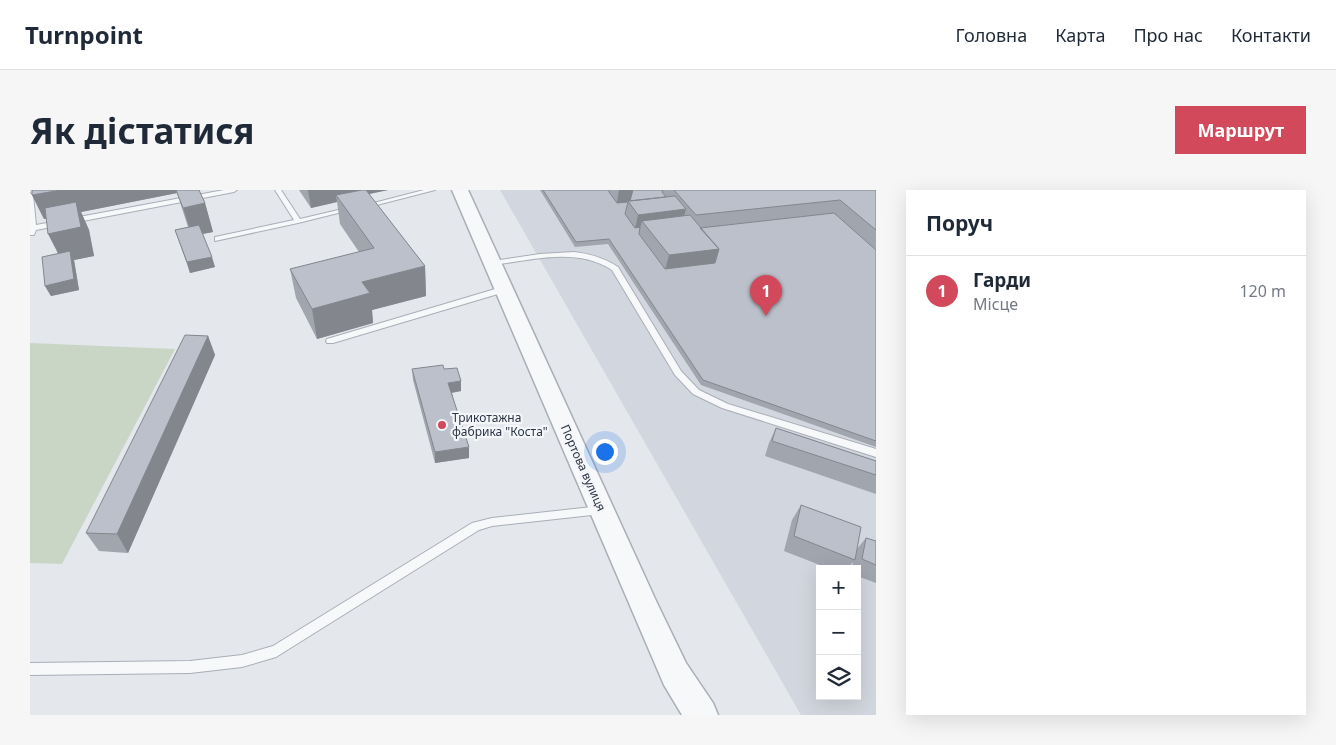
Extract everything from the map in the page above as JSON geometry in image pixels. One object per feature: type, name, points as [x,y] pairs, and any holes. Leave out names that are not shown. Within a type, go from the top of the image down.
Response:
[{"type":"street","name":"Портова вулиця","points":[[460,190],[675,674],[701,715]]},
{"type":"lane","points":[[30,195],[31,231],[234,190]]},
{"type":"lane","points":[[278,190],[298,221]]},
{"type":"lane","points":[[218,239],[432,190]]},
{"type":"lane","points":[[493,263],[575,254],[602,260],[615,269],[678,373],[696,392],[725,406],[876,453]]},
{"type":"lane","points":[[330,341],[505,288]]},
{"type":"lane","points":[[30,669],[190,667],[242,661],[276,651],[476,526],[492,522],[601,510]]},
{"type":"shaded area","points":[[500,190],[876,190],[876,715],[801,715]]},
{"type":"green space","points":[[30,343],[175,349],[62,564],[30,563]]},
{"type":"building","points":[[32,190],[61,190],[32,195]]},
{"type":"building","points":[[176,190],[199,190],[205,203],[183,208]]},
{"type":"building","points":[[366,190],[425,266],[362,282],[370,293],[312,309],[290,269],[374,248],[336,195]]},
{"type":"building","points":[[543,190],[609,190],[617,203],[628,202],[625,214],[635,228],[640,227],[639,234],[665,269],[715,263],[719,249],[700,228],[834,213],[876,250],[876,441],[703,380],[609,239],[576,242]]},
{"type":"building","points":[[633,190],[663,190],[662,192],[666,197],[630,201]]},
{"type":"building","points":[[674,190],[876,190],[876,230],[840,200],[696,215]]},
{"type":"building","points":[[675,196],[686,209],[638,215],[628,201]]},
{"type":"building","points":[[76,202],[81,227],[48,234],[45,208]]},
{"type":"building","points":[[690,215],[719,249],[669,255],[642,221]]},
{"type":"building","points":[[199,225],[212,257],[187,262],[175,230]]},
{"type":"building","points":[[70,251],[74,279],[45,286],[42,257]]},
{"type":"building","points":[[185,335],[208,336],[117,534],[86,533]]},
{"type":"building","name":"Трикотажна фабрика \"Коста\"","points":[[443,365],[444,369],[457,368],[461,381],[448,383],[469,447],[435,452],[412,369]]},
{"type":"building","points":[[776,428],[876,461],[876,475],[772,441]]},
{"type":"building","points":[[801,505],[861,527],[855,560],[794,536]]},
{"type":"building","points":[[866,538],[876,541],[876,565],[862,559]]},
{"type":"place","name":"Гарди","points":[[766,316]]},
{"type":"place","name":"Трикотажна фабрика \"Коста\"","points":[[442,425]]}]
